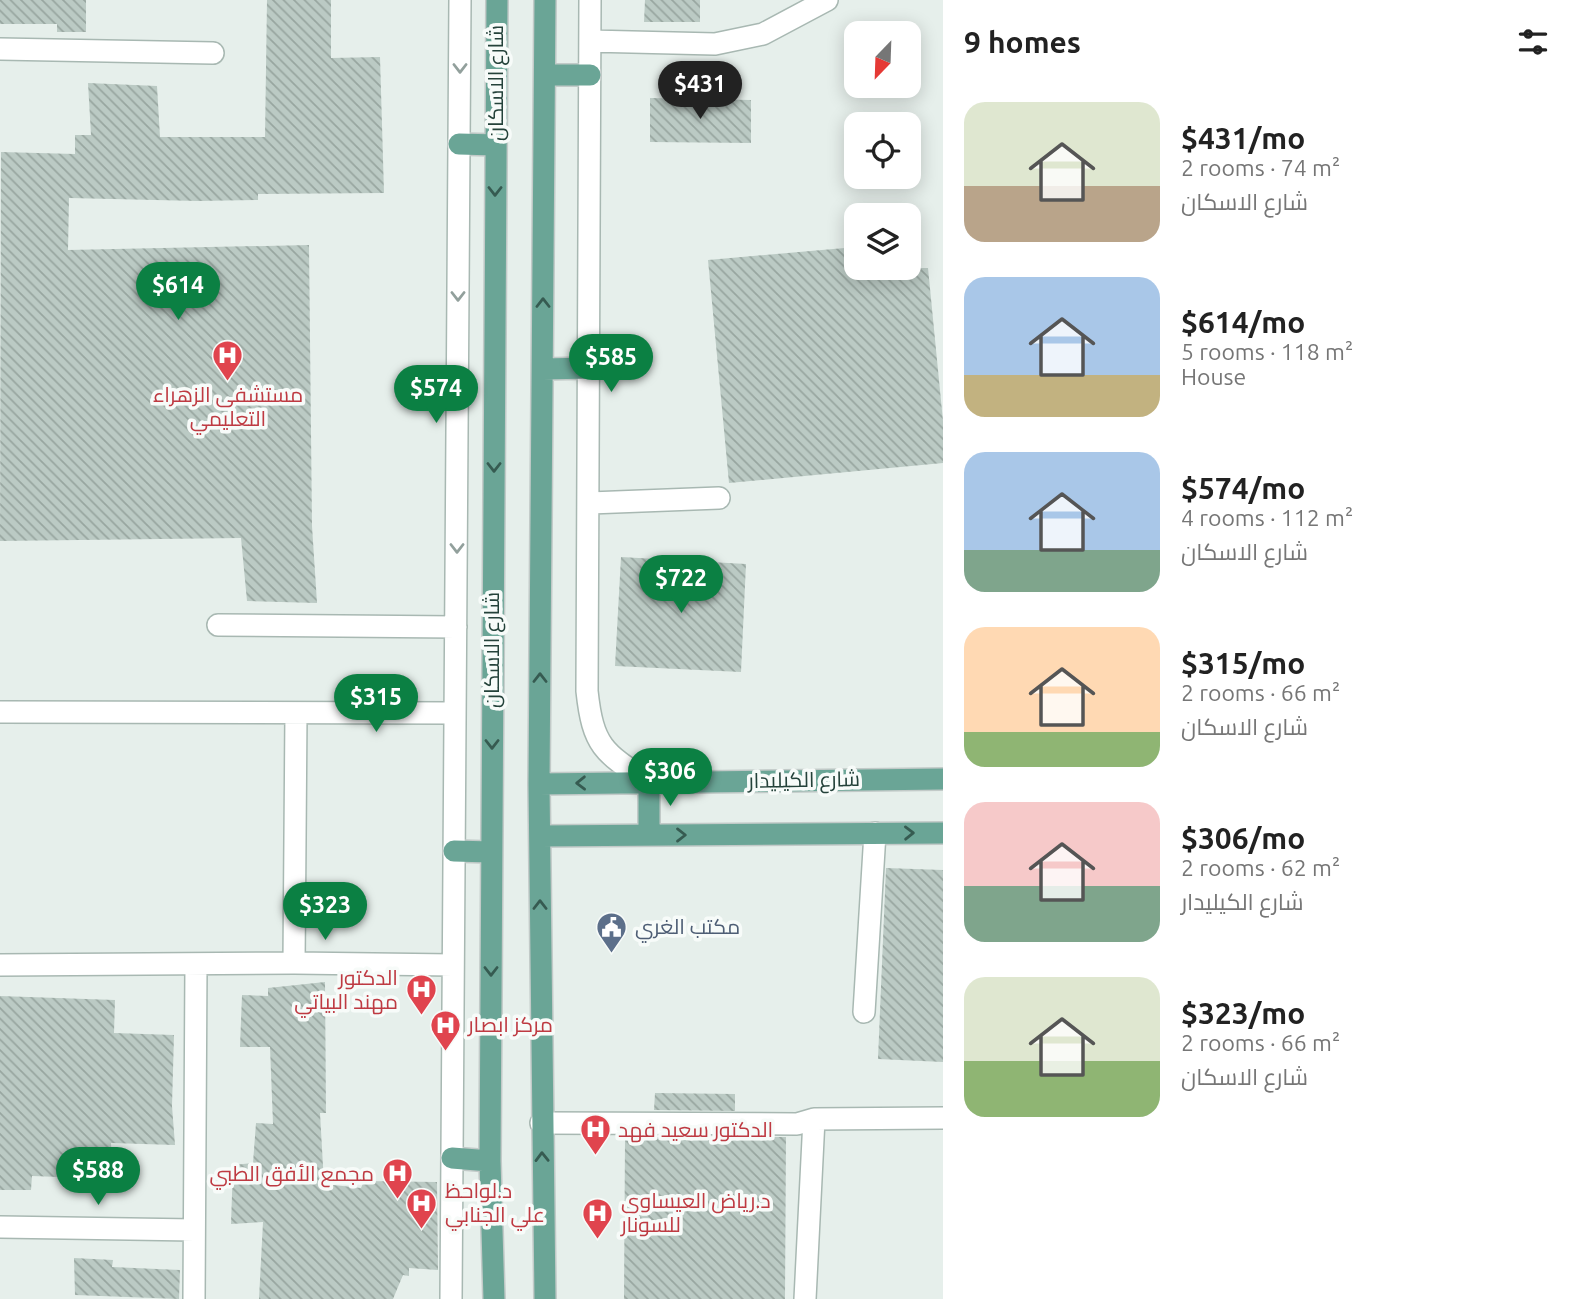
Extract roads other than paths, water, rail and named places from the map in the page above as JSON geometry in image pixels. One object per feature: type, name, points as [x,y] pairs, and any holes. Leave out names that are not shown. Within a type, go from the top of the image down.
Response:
[{"type":"main road","name":"شارع الاسكان","points":[[494,1299],[490,1161],[497,0]]},
{"type":"main road","points":[[545,0],[539,784],[545,1299]]},
{"type":"main road","points":[[545,75],[590,75]]},
{"type":"main road","points":[[459,144],[496,145]]},
{"type":"main road","points":[[543,369],[590,368]]},
{"type":"main road","name":"شارع الكيليدار","points":[[539,784],[943,779]]},
{"type":"main road","points":[[649,782],[649,835]]},
{"type":"main road","points":[[540,836],[943,833]]},
{"type":"main road","points":[[454,851],[491,852]]},
{"type":"main road","points":[[452,1158],[490,1161]]},
{"type":"street","points":[[451,1299],[460,0]]},
{"type":"street","points":[[590,0],[590,503],[587,691],[591,722],[610,758],[649,782]]},
{"type":"street","points":[[590,41],[715,44],[763,34],[827,0]]},
{"type":"street","points":[[0,50],[213,53]]},
{"type":"street","points":[[590,503],[719,498]]},
{"type":"street","points":[[218,625],[456,627]]},
{"type":"street","points":[[0,712],[455,713]]},
{"type":"street","points":[[295,962],[296,713]]},
{"type":"street","points":[[864,1012],[875,833]]},
{"type":"street","points":[[0,965],[295,962],[453,965]]},
{"type":"street","points":[[194,1299],[196,965]]},
{"type":"street","points":[[541,1123],[797,1124],[814,1119],[943,1118]]},
{"type":"street","points":[[805,1299],[814,1119]]},
{"type":"street","points":[[0,1227],[194,1230]]},
{"type":"place","name":"مستشفى الزهراء التعليمي","points":[[228,382]]},
{"type":"place","name":"مكتب الغري","points":[[612,954]]},
{"type":"place","name":"الدكتور مهند البياتي","points":[[421,1017]]},
{"type":"place","name":"مركز ابصار","points":[[445,1052]]},
{"type":"place","name":"الدكتور سعيد فهد","points":[[595,1157]]},
{"type":"place","name":"مجمع الأفق الطبي","points":[[397,1201]]},
{"type":"place","name":"د.لواحظ علي الجنابي","points":[[422,1230]]},
{"type":"place","name":"د.رياض العيساوي للسونار","points":[[598,1240]]}]
